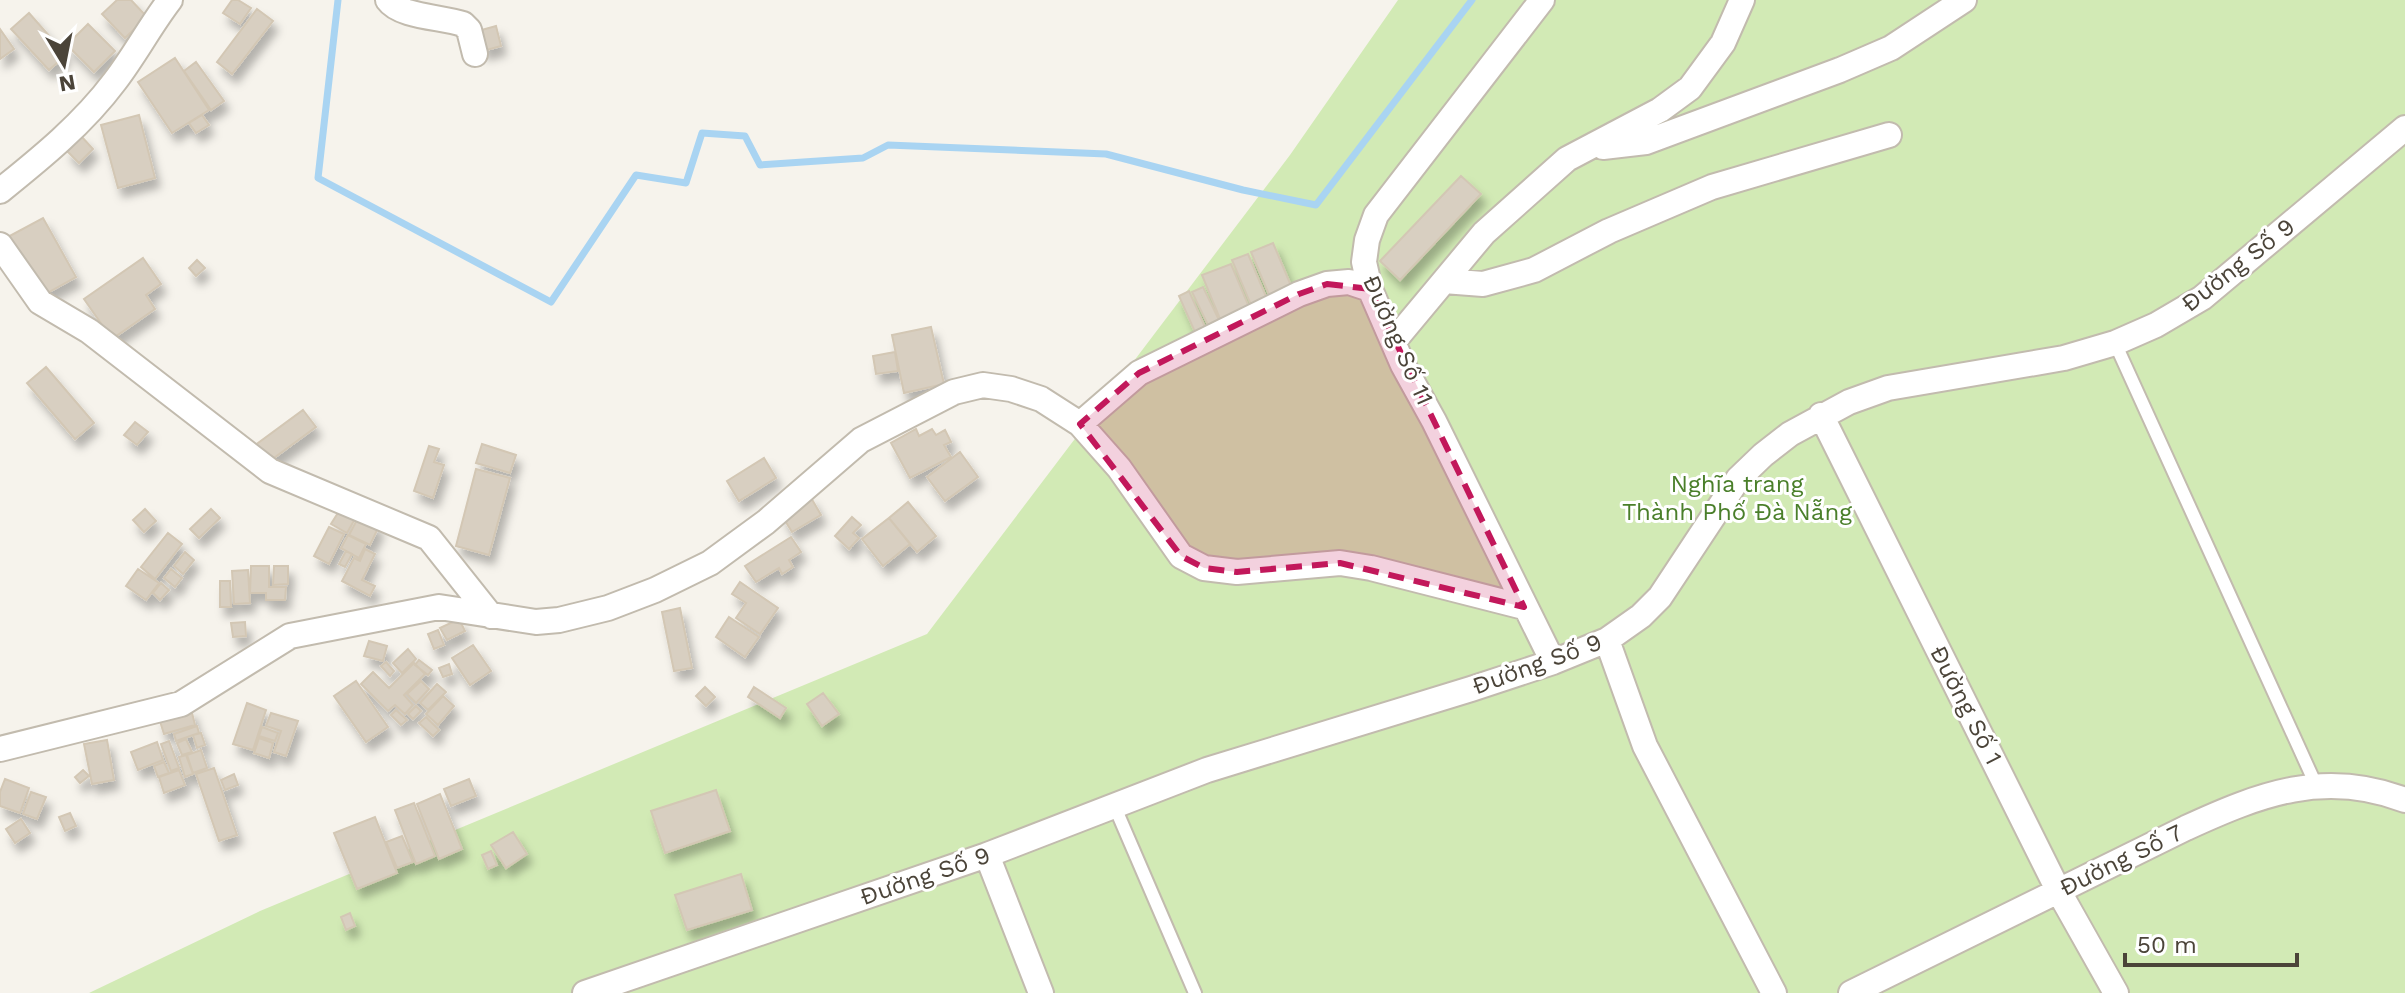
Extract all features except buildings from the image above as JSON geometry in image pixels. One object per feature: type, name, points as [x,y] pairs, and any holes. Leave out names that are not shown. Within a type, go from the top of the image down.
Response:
[{"type":"street","points":[[0,191],[51,150],[84,118],[116,80],[170,0]]},
{"type":"street","points":[[388,0],[402,11],[463,24],[469,30],[475,54]]},
{"type":"street","name":"Đường Số 11","points":[[1542,0],[1376,215],[1367,240],[1364,262],[1370,289],[1403,365],[1434,421],[1553,662]]},
{"type":"street","points":[[1394,341],[1484,233],[1567,159],[1660,110],[1690,88],[1723,43],[1742,0]]},
{"type":"street","points":[[1586,149],[1646,142],[1840,70],[1891,48],[1964,0]]},
{"type":"street","name":"Đường Số 9","points":[[585,993],[987,855],[1207,770],[1553,662],[1607,640],[1641,616],[1660,597],[1738,479],[1763,455],[1821,415],[1888,388],[2064,358],[2115,343],[2156,325],[2202,298],[2405,128]]},
{"type":"street","points":[[1444,281],[1483,284],[1534,270],[1609,231],[1712,187],[1889,135]]},
{"type":"street","points":[[0,245],[40,302],[89,331],[270,471],[429,538],[491,616]]},
{"type":"street","points":[[1080,424],[1139,373],[1299,294],[1327,284],[1349,282],[1370,289]]},
{"type":"street","points":[[0,749],[181,704],[290,636],[439,607],[536,622],[559,620],[608,608],[655,590],[721,555],[766,522],[861,440],[954,392],[983,385],[1011,389],[1041,399],[1080,424],[1119,468],[1181,556],[1204,568],[1237,572],[1340,563],[1524,607]]},
{"type":"street","name":"Đường Số 1","points":[[1821,415],[2058,890],[2116,993]]},
{"type":"street","points":[[1607,640],[1645,746],[1774,993]]},
{"type":"street","name":"Đường Số 7","points":[[1851,993],[2231,807],[2275,792],[2316,785],[2374,791],[2405,800]]},
{"type":"street","points":[[987,855],[1041,993]]},
{"type":"lane","points":[[2115,343],[2316,785]]},
{"type":"lane","points":[[1114,805],[1195,993]]},
{"type":"highlighted area","points":[[1327,284],[1370,289],[1524,607],[1340,563],[1237,572],[1204,568],[1181,556],[1080,424],[1139,373],[1299,294]]},
{"type":"green space","name":"Nghĩa trang Thành Phố Đà Nẵng","points":[[1398,0],[2405,0],[2405,993],[89,993],[260,911],[927,634],[1290,155]]},
{"type":"waterway","points":[[338,0],[318,178],[551,302],[636,175],[686,183],[702,133],[745,136],[760,165],[863,158],[888,145],[1106,154],[1243,190],[1316,205],[1472,0]]}]
